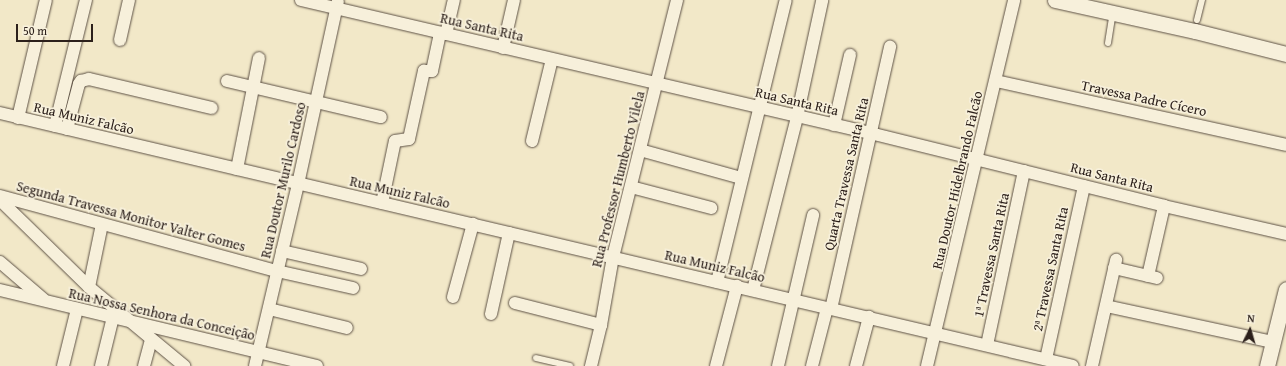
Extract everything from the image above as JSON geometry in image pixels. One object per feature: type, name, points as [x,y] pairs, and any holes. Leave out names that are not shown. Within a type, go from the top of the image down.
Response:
[{"type":"street","points":[[18,118],[46,0]]},
{"type":"street","points":[[55,126],[86,0]]},
{"type":"street","points":[[120,40],[129,0]]},
{"type":"street","name":"Rua Santa Rita","points":[[301,0],[338,4],[503,48],[870,133],[1164,206],[1286,234]]},
{"type":"street","points":[[382,203],[395,142],[409,139],[424,72],[432,71],[454,0]]},
{"type":"street","points":[[503,48],[514,0]]},
{"type":"street","name":"Rua Professor Humberto Vilela","points":[[591,366],[601,325],[613,257],[677,0]]},
{"type":"street","points":[[717,282],[741,178],[786,0]]},
{"type":"street","points":[[753,290],[797,117],[822,0]]},
{"type":"street","name":"Rua Doutor Hidelbrando Falcão","points":[[928,366],[1014,0]]},
{"type":"street","points":[[1056,0],[1113,13],[1196,25],[1286,54]]},
{"type":"street","name":"Rua Doutor Murilo Cardoso","points":[[255,366],[298,184],[338,4]]},
{"type":"street","name":"Quarta Travessa Santa Rita","points":[[829,308],[890,47]]},
{"type":"street","points":[[834,125],[850,55]]},
{"type":"street","points":[[237,169],[259,58]]},
{"type":"street","points":[[532,141],[552,59]]},
{"type":"street","points":[[67,129],[79,84],[81,81],[89,79],[212,108]]},
{"type":"street","points":[[227,81],[254,86],[381,117]]},
{"type":"street","name":"Travessa Padre Cícero","points":[[996,81],[1286,145]]},
{"type":"street","name":"Rua Muniz Falcão","points":[[0,113],[987,345],[1041,361],[1069,366]]},
{"type":"street","points":[[640,150],[741,178]]},
{"type":"street","name":"1ª Travessa Santa Rita","points":[[987,345],[1024,171]]},
{"type":"street","name":"2ª Travessa Santa Rita","points":[[1041,361],[1084,186]]},
{"type":"street","points":[[631,187],[711,208]]},
{"type":"street","name":"Segunda Travessa Monitor Valter Gomes","points":[[0,196],[277,271],[353,288]]},
{"type":"street","points":[[0,200],[89,287],[184,366]]},
{"type":"street","points":[[1092,366],[1115,264],[1152,277],[1164,206]]},
{"type":"street","points":[[778,366],[792,299],[813,215]]},
{"type":"street","points":[[89,287],[102,224]]},
{"type":"street","points":[[453,297],[473,224]]},
{"type":"street","points":[[491,314],[509,233]]},
{"type":"street","points":[[282,252],[361,269]]},
{"type":"street","points":[[0,262],[44,301]]},
{"type":"street","points":[[716,366],[737,286]]},
{"type":"street","points":[[1267,366],[1286,289]]},
{"type":"street","name":"Rua Nossa Senhora da Conceição","points":[[0,290],[317,366]]},
{"type":"street","points":[[515,303],[601,325]]},
{"type":"street","points":[[1106,306],[1273,342]]},
{"type":"street","points":[[812,366],[829,308]]},
{"type":"street","points":[[64,366],[77,309]]},
{"type":"street","points":[[269,309],[347,328]]},
{"type":"street","points":[[101,366],[113,317]]},
{"type":"street","points":[[856,366],[868,317]]},
{"type":"street","points":[[144,366],[151,340]]},
{"type":"lane","points":[[1196,25],[1202,0]]},
{"type":"lane","points":[[1108,42],[1113,13]]},
{"type":"lane","points":[[536,358],[570,366]]}]
